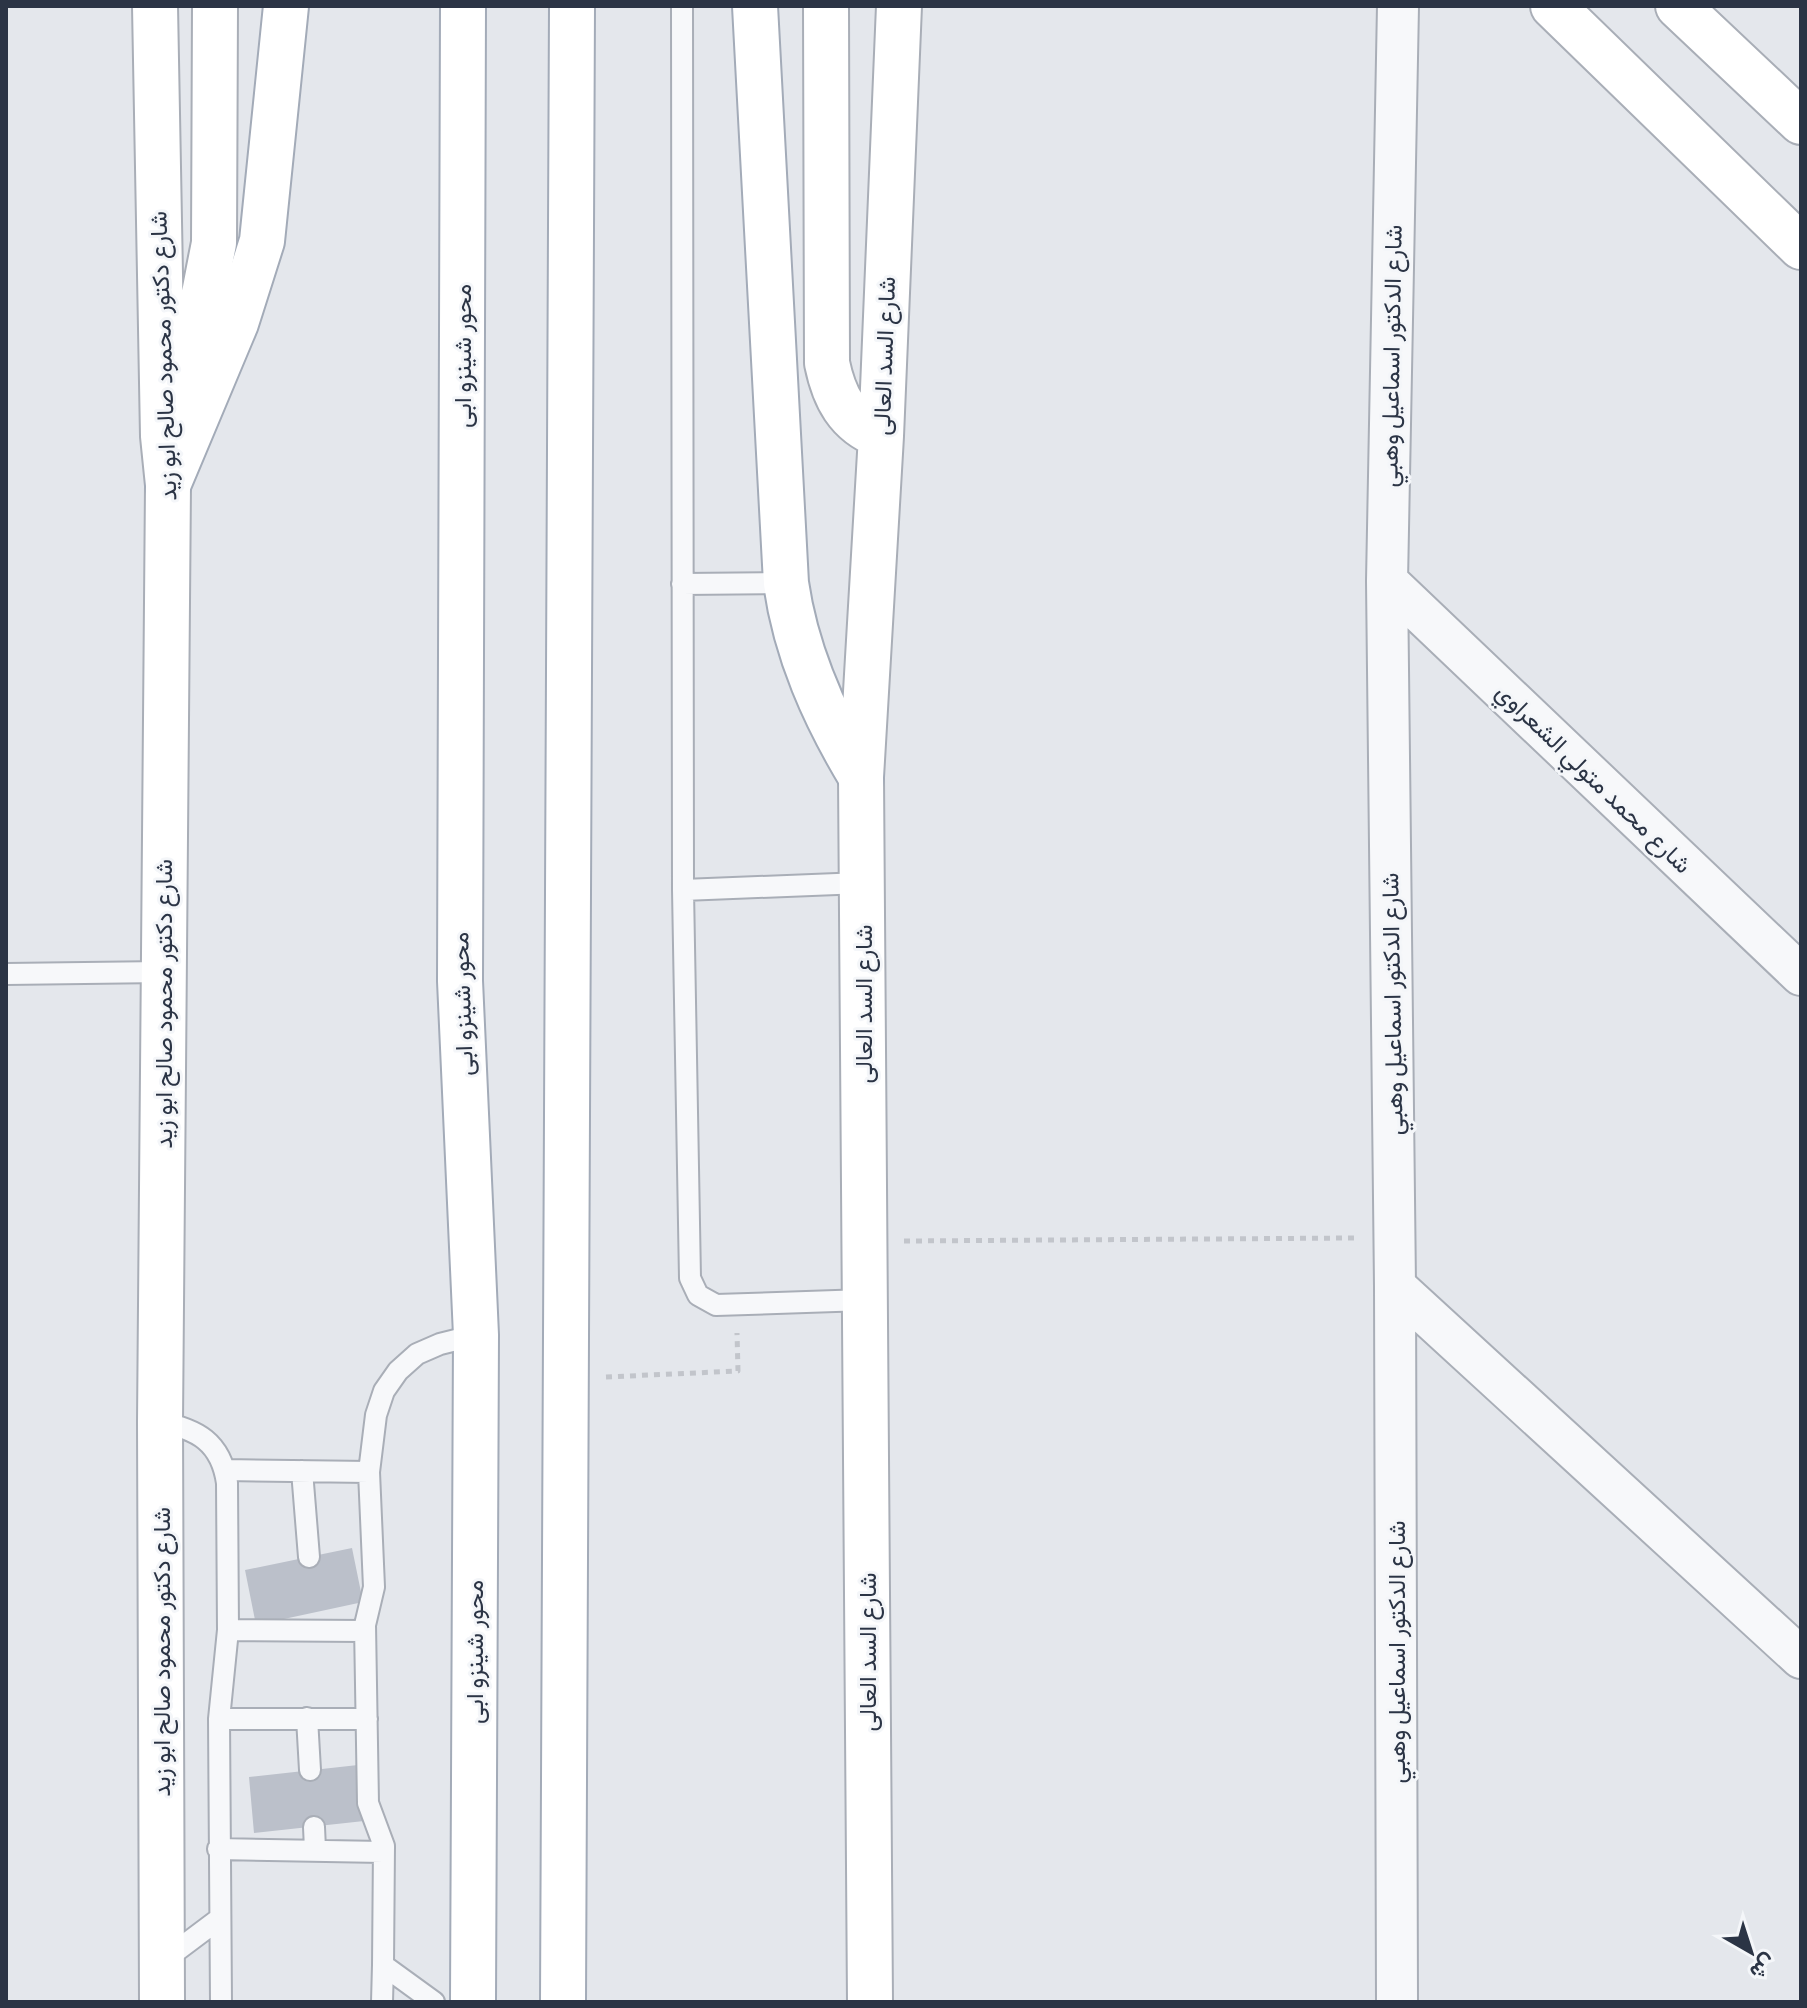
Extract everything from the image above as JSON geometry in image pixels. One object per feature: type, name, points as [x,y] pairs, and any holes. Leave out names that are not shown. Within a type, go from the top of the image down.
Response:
[{"type":"street","name":"شارع دكتور محمود صالح ابو زيد","points":[[155,6],[163,436],[168,485],[160,1422],[163,1981]]},
{"type":"street","points":[[163,436],[180,394],[194,345],[214,243],[215,6]]},
{"type":"street","points":[[168,485],[236,323],[262,241],[286,6]]},
{"type":"street","name":"محور شينزو ابى","points":[[463,6],[460,981],[476,1335],[473,2002]]},
{"type":"street","points":[[563,2002],[572,6]]},
{"type":"street","points":[[755,6],[786,583],[791,619],[805,663],[840,743],[861,777]]},
{"type":"street","points":[[826,6],[827,363],[836,397],[844,410],[856,422],[881,436]]},
{"type":"street","name":"شارع السد العالى","points":[[870,2002],[861,777],[881,436],[899,6]]},
{"type":"street","name":"شارع الدكتور اسماعيل وهبي","points":[[1397,2002],[1395,1238],[1387,581],[1398,6]]},
{"type":"street","points":[[1553,6],[1801,247]]},
{"type":"street","points":[[1678,6],[1801,122]]},
{"type":"street","name":"شارع محمد متولي الشعراوي","points":[[1387,581],[1801,975]]},
{"type":"street","points":[[1395,1286],[1801,1658]]},
{"type":"lane","points":[[682,6],[683,890],[690,1278],[693,1287],[706,1302],[716,1305],[865,1300]]},
{"type":"lane","points":[[682,584],[786,583]]},
{"type":"lane","points":[[683,890],[862,883]]},
{"type":"lane","points":[[6,974],[163,972]]},
{"type":"lane","points":[[382,2002],[383,1839],[368,1803],[365,1631],[374,1587],[369,1472],[376,1415],[384,1391],[398,1371],[417,1354],[440,1344],[476,1335]]},
{"type":"lane","points":[[160,1422],[186,1427],[197,1433],[219,1455],[225,1470],[228,1630],[219,1719],[221,2002]]},
{"type":"lane","points":[[225,1470],[369,1472]]},
{"type":"lane","points":[[302,1471],[309,1557]]},
{"type":"lane","points":[[228,1630],[314,1622],[365,1631]]},
{"type":"lane","points":[[307,1718],[310,1770]]},
{"type":"lane","points":[[219,1719],[367,1719]]},
{"type":"lane","points":[[314,1827],[315,1849]]},
{"type":"lane","points":[[218,1849],[383,1852]]},
{"type":"lane","points":[[163,1981],[219,1919]]},
{"type":"lane","points":[[383,1965],[434,2002]]},
{"type":"path","points":[[864,1241],[1395,1238]]},
{"type":"path","points":[[566,1379],[738,1371],[737,1304]]},
{"type":"building","points":[[352,1548],[363,1602],[256,1625],[245,1570]]},
{"type":"building","points":[[358,1765],[364,1821],[254,1833],[249,1777]]}]
